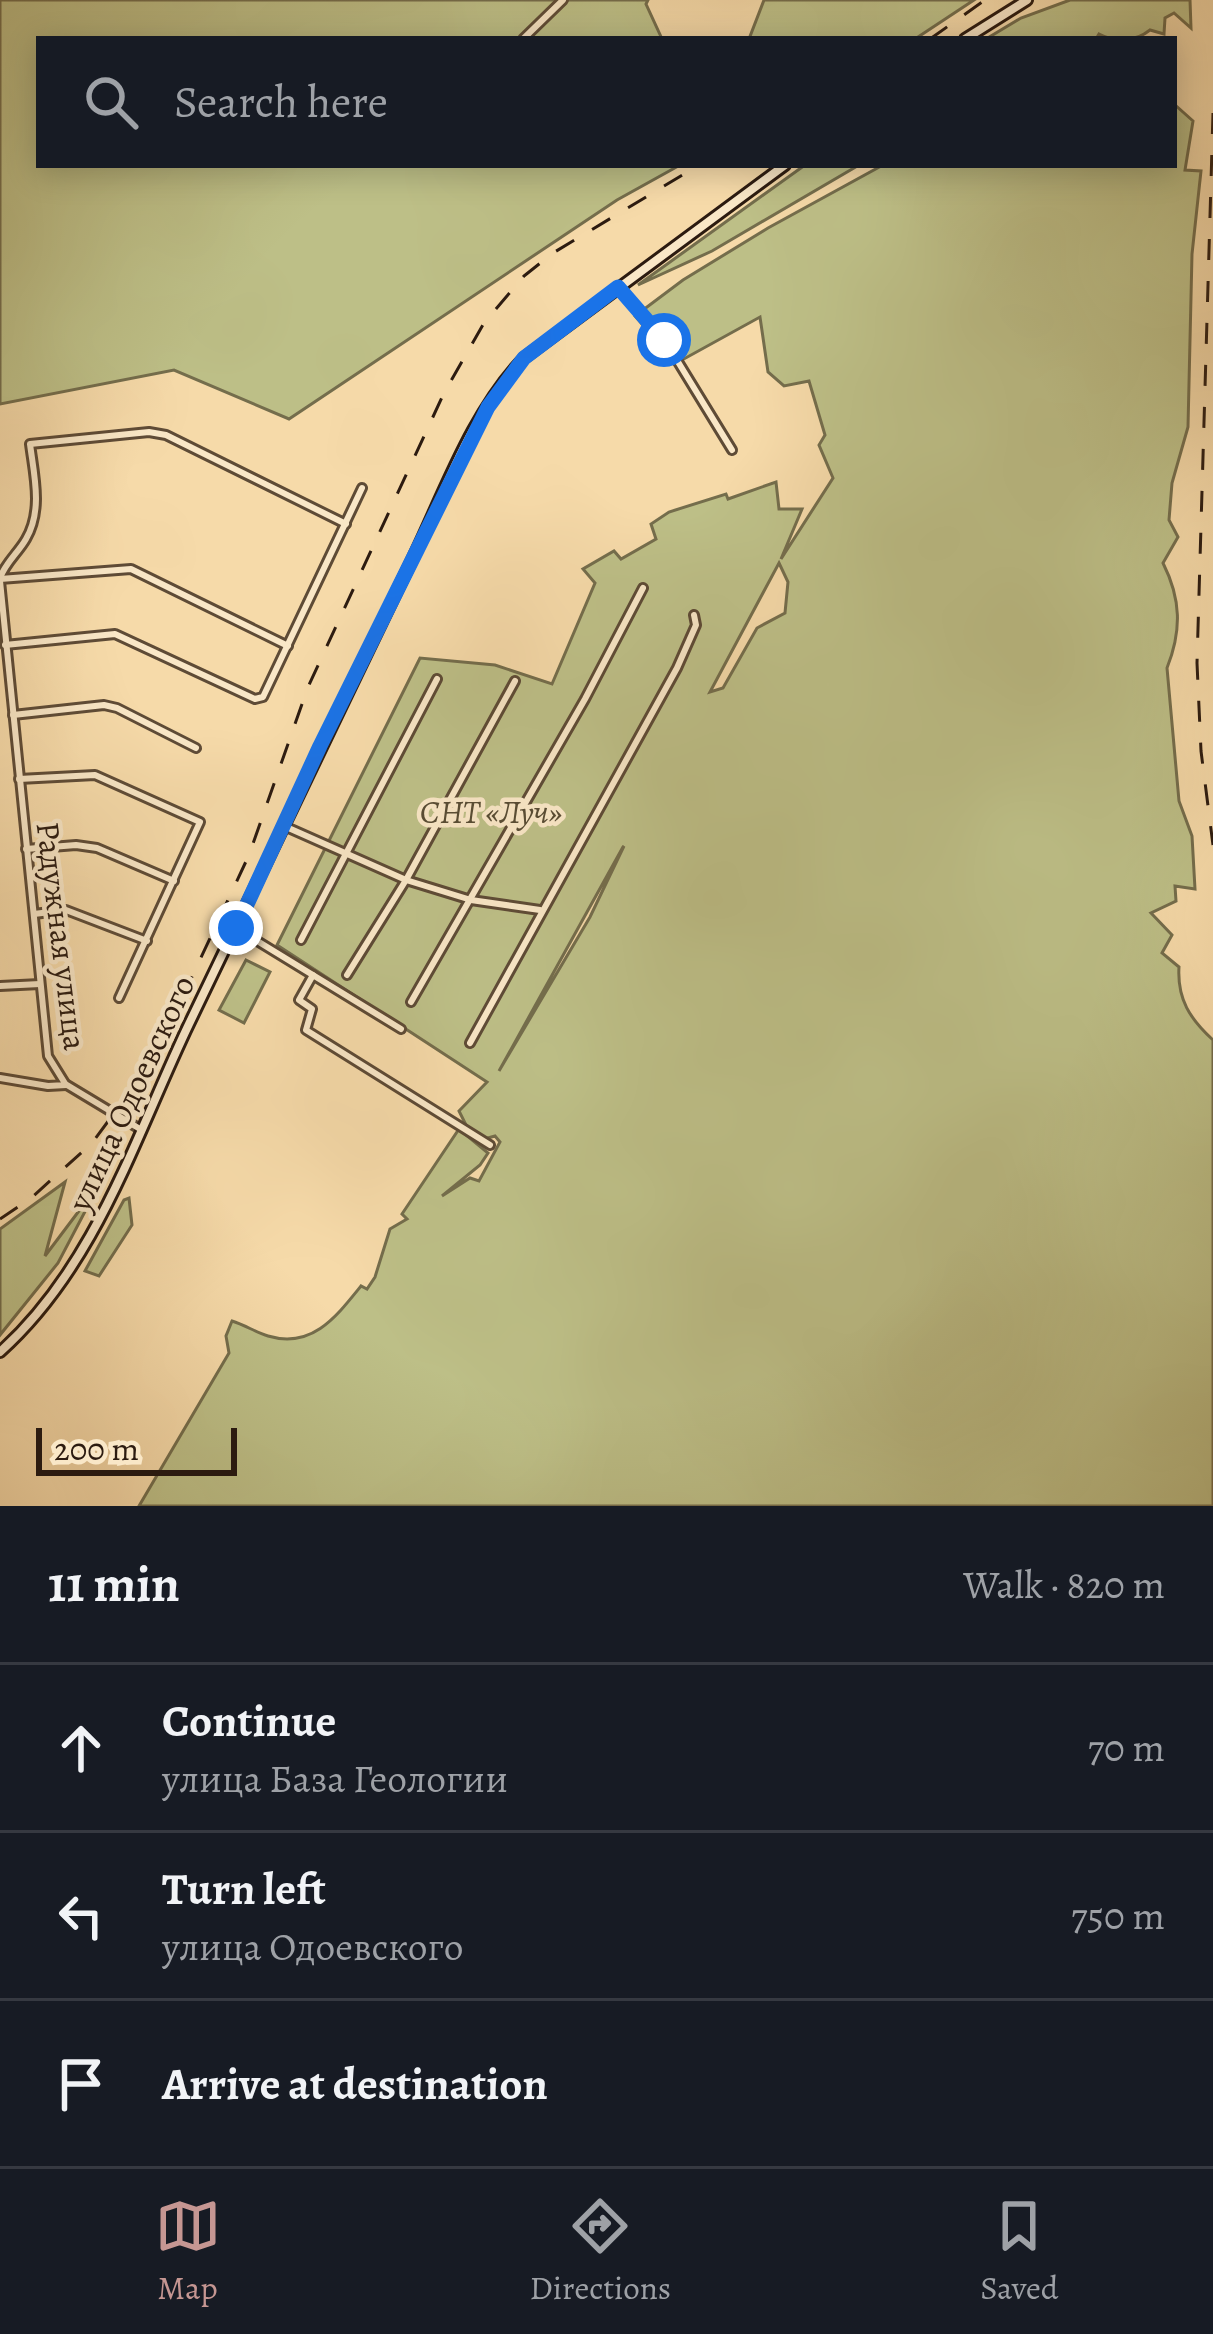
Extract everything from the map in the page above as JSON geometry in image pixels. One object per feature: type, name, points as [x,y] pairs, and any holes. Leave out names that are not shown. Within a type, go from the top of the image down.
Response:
[{"type":"street","points":[[526,36],[562,0]]},
{"type":"street","points":[[970,36],[1027,0]]},
{"type":"street","name":"улица Одоевского","points":[[0,1352],[64,1280],[103,1211],[495,395],[524,358],[781,168]]},
{"type":"street","points":[[618,287],[664,340],[732,450]]},
{"type":"street","points":[[0,579],[35,518],[30,444],[149,432],[166,435],[346,525]]},
{"type":"street","points":[[5,645],[115,634],[255,699],[263,697],[362,488]]},
{"type":"street","points":[[0,579],[131,569],[288,646]]},
{"type":"street","name":"Радужная улица","points":[[0,579],[50,1062],[66,1084],[48,1086],[0,1078]]},
{"type":"street","points":[[411,1002],[585,699],[643,588]]},
{"type":"street","points":[[470,1042],[677,668],[696,626],[694,615]]},
{"type":"street","points":[[301,940],[437,679]]},
{"type":"street","points":[[347,975],[406,880],[515,681]]},
{"type":"street","points":[[13,715],[104,705],[196,748]]},
{"type":"street","points":[[19,779],[95,775],[200,822],[119,998]]},
{"type":"street","points":[[284,826],[406,880],[471,900],[540,910]]},
{"type":"street","points":[[26,850],[97,848],[174,881]]},
{"type":"street","points":[[34,914],[66,910],[147,941]]},
{"type":"street","points":[[236,928],[401,1029]]},
{"type":"street","points":[[313,975],[299,1000],[312,1009],[306,1030],[490,1145]]},
{"type":"street","points":[[0,986],[40,984]]},
{"type":"street","points":[[66,1084],[140,1129]]},
{"type":"green space","points":[[0,0],[648,0],[661,36],[36,36],[36,168],[675,168],[617,200],[289,419],[174,370],[0,404]]},
{"type":"green space","points":[[764,0],[974,0],[920,36],[750,36]]},
{"type":"green space","points":[[1070,0],[1190,0],[1191,28],[1174,13],[1165,18],[1164,34],[1150,30],[1140,36],[991,36],[1021,18]]},
{"type":"green space","name":"СНТ «Луч»","points":[[1177,107],[1193,121],[1185,170],[1201,171],[1192,254],[1188,427],[1172,483],[1169,520],[1178,537],[1163,563],[1176,602],[1177,628],[1167,668],[1179,801],[1192,836],[1195,889],[1175,886],[1176,901],[1151,913],[1172,935],[1162,953],[1179,967],[1187,1008],[1213,1040],[1213,1506],[139,1506],[229,1353],[226,1336],[232,1321],[284,1339],[322,1327],[361,1286],[367,1289],[390,1229],[407,1219],[402,1214],[459,1129],[488,1153],[442,1196],[470,1178],[479,1181],[500,1142],[495,1136],[484,1139],[467,1127],[459,1111],[487,1082],[277,945],[420,658],[495,665],[552,684],[595,583],[583,569],[614,551],[621,559],[656,539],[651,524],[669,512],[776,482],[779,509],[802,509],[781,559],[833,478],[819,445],[825,435],[809,381],[784,386],[768,372],[760,317],[682,360],[666,325],[648,331],[635,316],[768,228],[878,168],[1177,168]],"holes":[[[779,563],[788,582],[785,613],[757,628],[723,688],[710,692]],[[624,846],[590,917],[499,1071]]]},
{"type":"green space","points":[[801,168],[854,168],[712,251],[638,285]]},
{"type":"green space","points":[[246,960],[270,972],[244,1023],[219,1010]]},
{"type":"green space","points":[[65,1182],[45,1256],[100,1183],[58,1263],[0,1335],[0,1229]]},
{"type":"green space","points":[[129,1198],[132,1225],[99,1276],[85,1271],[124,1200]]},
{"type":"railway","points":[[934,36],[985,0]]},
{"type":"railway","points":[[1213,113],[1197,663],[1201,751],[1213,845]]},
{"type":"railway","points":[[0,1219],[30,1199],[92,1143],[152,1062],[249,855],[308,687],[444,393],[484,323],[524,276],[553,253],[694,168]]},
{"type":"route","points":[[236,928],[464,452],[512,370],[618,287],[664,340]]}]
